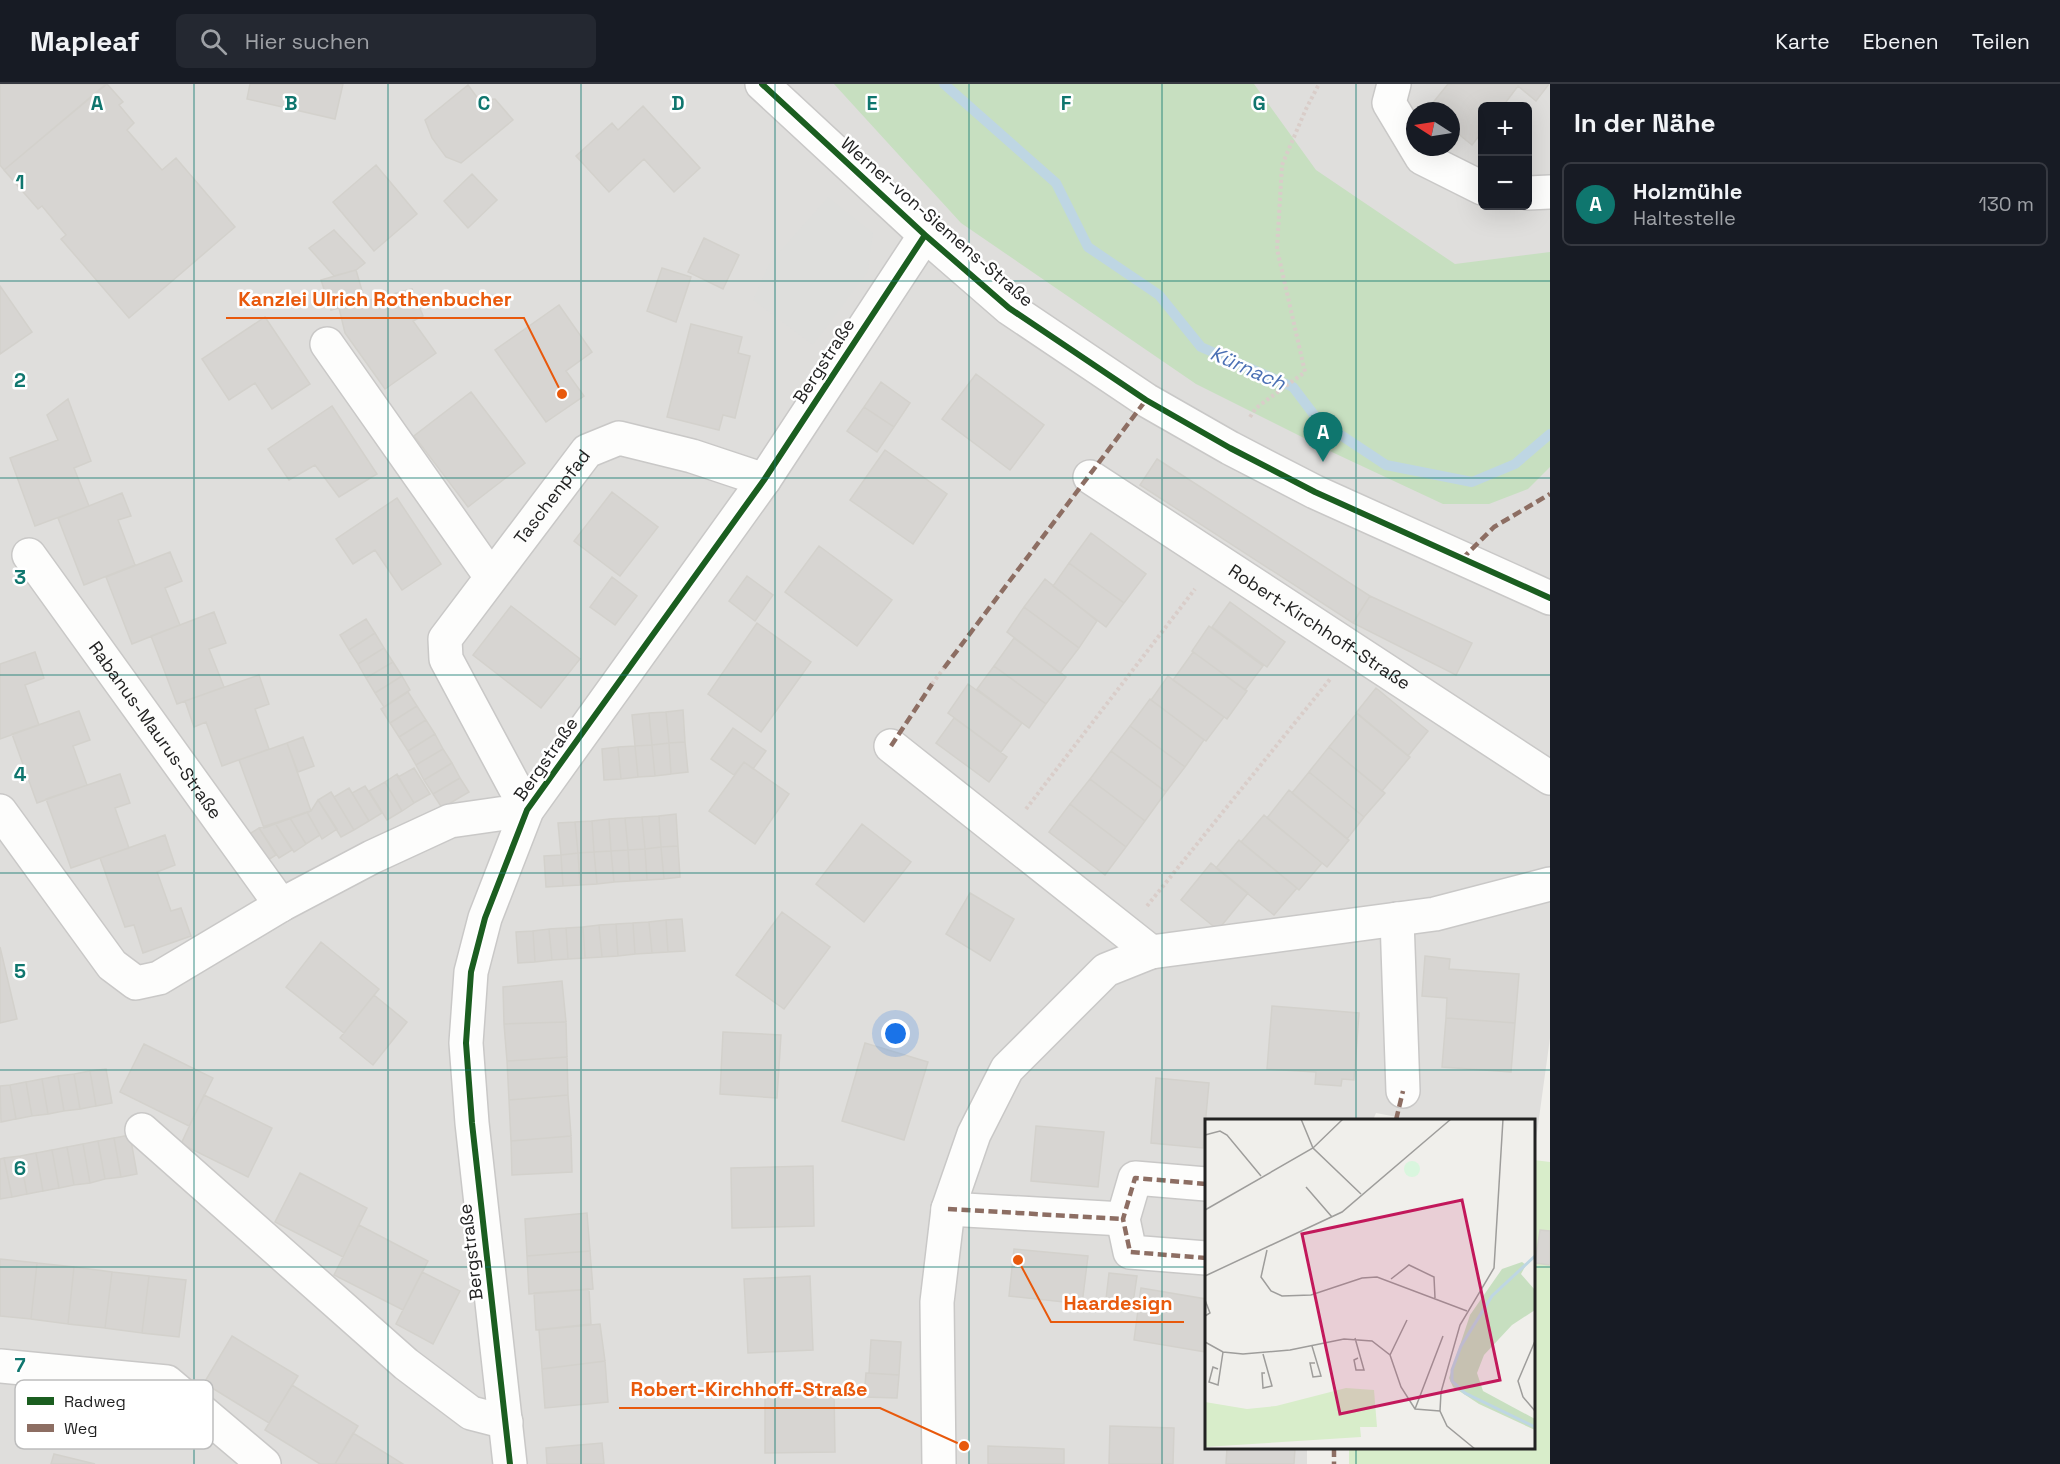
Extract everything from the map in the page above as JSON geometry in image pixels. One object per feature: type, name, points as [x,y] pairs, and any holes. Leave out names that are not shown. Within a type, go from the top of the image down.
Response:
[{"type":"street","name":"Werner-von-Siemens-Straße","points":[[762,84],[925,236],[1009,308],[1179,420],[1315,492],[1550,598]]},
{"type":"street","points":[[1394,84],[1389,103],[1422,158],[1478,186]]},
{"type":"street","points":[[1532,193],[1550,192]]},
{"type":"street","name":"Bergstraße","points":[[510,1464],[471,1123],[466,1043],[471,972],[485,918],[527,810],[764,480],[925,236]]},
{"type":"street","points":[[327,344],[492,577]]},
{"type":"street","name":"Taschenpfad","points":[[527,810],[446,659],[445,639],[586,451],[619,438],[692,456],[764,480]]},
{"type":"street","name":"Robert-Kirchhoff-Straße","points":[[1090,477],[1550,778]]},
{"type":"street","name":"Rabanus-Maurus-Straße","points":[[29,555],[281,905]]},
{"type":"street","points":[[891,746],[1151,952]]},
{"type":"street","points":[[0,811],[112,965],[136,983],[159,978],[281,905],[372,857],[450,821],[527,810]]},
{"type":"street","points":[[939,1464],[937,1302],[948,1209],[974,1134],[1007,1070],[1106,970],[1151,952],[1435,914],[1550,884]]},
{"type":"street","points":[[1397,919],[1403,1091]]},
{"type":"street","points":[[142,1130],[406,1364],[471,1413],[506,1422]]},
{"type":"street","points":[[1205,1184],[1135,1179],[1123,1219],[1130,1252],[1205,1258]]},
{"type":"street","points":[[948,1209],[1123,1219]]},
{"type":"street","points":[[0,1366],[146,1380]]},
{"type":"street","points":[[213,1421],[264,1464]]},
{"type":"path","points":[[1256,408],[1305,372],[1277,249],[1282,165],[1319,84]]},
{"type":"path","points":[[1005,836],[1217,560]]},
{"type":"path","points":[[1126,932],[1354,650]]},
{"type":"path","points":[[932,684],[944,668]]},
{"type":"shaded area","points":[[0,84],[1550,84],[1550,1038],[1535,1147],[1535,1119],[1408,1119],[1376,1113],[1373,1119],[1205,1119],[1205,1449],[1307,1449],[1307,1464],[0,1464]]},
{"type":"shaded area","points":[[828,197],[873,233],[868,272],[813,345],[753,300],[769,264]]},
{"type":"green space","points":[[834,84],[1254,84],[1316,170],[1455,264],[1550,252],[1550,467],[1528,489],[1489,504],[1443,504],[1196,384],[961,223]]},
{"type":"green space","points":[[1535,1160],[1550,1162],[1550,1464],[1349,1464],[1349,1449],[1535,1449]]},
{"type":"building","points":[[0,84],[106,84],[4,170],[0,165]]},
{"type":"building","points":[[107,84],[123,102],[119,105],[134,123],[127,130],[162,170],[176,158],[235,227],[129,318],[61,239],[66,235],[42,206],[38,209],[4,170]]},
{"type":"building","points":[[250,84],[343,84],[335,119],[247,99]]},
{"type":"building","points":[[1448,84],[1549,84],[1536,101],[1518,86],[1506,102],[1478,102],[1478,137],[1472,145],[1460,135],[1460,102],[1433,102]]},
{"type":"building","points":[[468,85],[479,100],[495,99],[513,120],[461,163],[446,157],[432,138],[425,120]]},
{"type":"building","points":[[643,106],[700,168],[674,192],[644,159],[609,192],[576,156],[612,123],[618,130]]},
{"type":"building","points":[[376,165],[417,214],[374,251],[333,202]]},
{"type":"building","points":[[472,174],[497,200],[468,228],[444,201]]},
{"type":"building","points":[[334,230],[365,263],[356,270],[334,276],[309,248]]},
{"type":"building","points":[[704,238],[739,255],[723,289],[688,272]]},
{"type":"building","points":[[662,268],[691,277],[676,322],[647,311]]},
{"type":"building","points":[[356,270],[365,301],[331,310],[321,280]]},
{"type":"building","points":[[0,286],[32,332],[0,354]]},
{"type":"building","points":[[412,289],[423,316],[413,321],[436,353],[385,389],[345,333],[339,308]]},
{"type":"building","points":[[559,305],[592,352],[566,371],[584,396],[546,422],[495,350]]},
{"type":"building","points":[[265,317],[310,384],[272,409],[255,383],[229,400],[202,359]]},
{"type":"building","points":[[691,324],[742,337],[738,353],[750,356],[735,418],[723,415],[719,430],[667,417]]},
{"type":"building","points":[[976,374],[1044,425],[1010,470],[942,419]]},
{"type":"building","points":[[881,382],[910,403],[894,427],[864,407]]},
{"type":"building","points":[[471,392],[525,463],[468,507],[414,436]]},
{"type":"building","points":[[68,399],[91,461],[74,468],[89,506],[35,526],[10,458],[58,440],[47,415]]},
{"type":"building","points":[[332,406],[377,474],[339,497],[315,465],[289,480],[268,449]]},
{"type":"building","points":[[864,407],[894,427],[877,452],[847,431]]},
{"type":"building","points":[[885,450],[947,494],[913,544],[850,500]]},
{"type":"building","points":[[1157,459],[1370,596],[1353,623],[1140,485]]},
{"type":"building","points":[[612,492],[658,527],[620,576],[574,541]]},
{"type":"building","points":[[122,493],[131,516],[118,520],[135,565],[84,585],[58,518]]},
{"type":"building","points":[[397,498],[441,564],[402,590],[375,550],[353,564],[336,539]]},
{"type":"building","points":[[1091,533],[1146,574],[1124,603],[1069,563]]},
{"type":"building","points":[[819,546],[892,600],[857,646],[785,592]]},
{"type":"building","points":[[170,552],[182,581],[165,588],[180,625],[132,644],[106,577]]},
{"type":"building","points":[[1069,563],[1124,603],[1106,627],[1053,586]]},
{"type":"building","points":[[747,576],[773,595],[755,621],[729,601]]},
{"type":"building","points":[[612,577],[637,596],[615,625],[590,607]]},
{"type":"building","points":[[1045,579],[1097,621],[1079,648],[1024,607]]},
{"type":"building","points":[[1370,596],[1472,643],[1456,675],[1353,623]]},
{"type":"building","points":[[1230,602],[1285,642],[1267,667],[1212,627]]},
{"type":"building","points":[[511,606],[580,659],[541,708],[473,655]]},
{"type":"building","points":[[1024,607],[1079,648],[1060,673],[1007,632]]},
{"type":"building","points":[[214,612],[226,643],[209,649],[224,687],[177,704],[151,636]]},
{"type":"building","points":[[366,619],[375,633],[349,650],[340,635]]},
{"type":"building","points":[[757,623],[811,662],[761,732],[708,694]]},
{"type":"building","points":[[1209,626],[1263,666],[1245,690],[1192,651]]},
{"type":"building","points":[[375,633],[384,648],[358,664],[349,650]]},
{"type":"building","points":[[1014,638],[1066,677],[1046,704],[994,666]]},
{"type":"building","points":[[384,648],[393,662],[366,678],[358,664]]},
{"type":"building","points":[[35,652],[44,678],[25,685],[39,725],[0,739],[0,664]]},
{"type":"building","points":[[1193,652],[1247,691],[1227,719],[1173,680]]},
{"type":"building","points":[[393,662],[402,676],[375,693],[366,678]]},
{"type":"building","points":[[994,666],[1046,704],[1029,728],[977,689]]},
{"type":"building","points":[[259,675],[269,704],[255,709],[269,749],[222,766],[206,722],[194,727],[185,701]]},
{"type":"building","points":[[402,676],[410,690],[384,707],[375,693]]},
{"type":"building","points":[[1168,676],[1224,717],[1206,741],[1151,700]]},
{"type":"building","points":[[968,684],[1022,723],[1001,752],[948,713]]},
{"type":"building","points":[[1376,688],[1428,731],[1408,756],[1356,713]]},
{"type":"building","points":[[408,692],[417,706],[390,723],[381,709]]},
{"type":"building","points":[[1150,699],[1204,740],[1185,767],[1130,726]]},
{"type":"building","points":[[417,706],[426,720],[399,737],[390,723]]},
{"type":"building","points":[[683,710],[685,742],[669,743],[666,712]]},
{"type":"building","points":[[79,711],[90,740],[73,746],[87,785],[37,803],[12,734]]},
{"type":"building","points":[[666,712],[669,743],[652,745],[649,713]]},
{"type":"building","points":[[649,713],[652,745],[635,746],[632,715]]},
{"type":"building","points":[[1357,713],[1410,757],[1382,791],[1329,747]]},
{"type":"building","points":[[954,718],[1007,757],[989,782],[936,743]]},
{"type":"building","points":[[426,720],[435,734],[408,751],[399,737]]},
{"type":"building","points":[[1130,726],[1185,767],[1166,792],[1111,751]]},
{"type":"building","points":[[733,728],[766,751],[753,769],[744,762],[734,775],[711,759]]},
{"type":"building","points":[[435,734],[443,749],[416,765],[408,751]]},
{"type":"building","points":[[303,737],[314,766],[298,772],[287,743]]},
{"type":"building","points":[[685,742],[688,772],[671,774],[669,743]]},
{"type":"building","points":[[287,743],[311,811],[264,828],[239,760]]},
{"type":"building","points":[[669,743],[671,774],[655,776],[652,745]]},
{"type":"building","points":[[652,745],[655,776],[638,777],[635,746]]},
{"type":"building","points":[[635,746],[638,777],[621,779],[618,747]]},
{"type":"building","points":[[618,747],[621,779],[604,780],[602,749]]},
{"type":"building","points":[[1329,747],[1385,793],[1364,817],[1309,772]]},
{"type":"building","points":[[443,749],[452,763],[424,780],[416,765]]},
{"type":"building","points":[[1111,751],[1166,792],[1145,821],[1090,779]]},
{"type":"building","points":[[744,762],[789,794],[755,844],[709,811]]},
{"type":"building","points":[[452,763],[460,778],[433,794],[424,780]]},
{"type":"building","points":[[414,768],[430,794],[414,803],[398,777]]},
{"type":"building","points":[[1309,772],[1364,817],[1347,839],[1292,793]]},
{"type":"building","points":[[120,774],[130,803],[115,808],[129,848],[71,868],[46,799]]},
{"type":"building","points":[[397,774],[414,803],[402,811],[385,782]]},
{"type":"building","points":[[460,778],[469,792],[442,808],[433,794]]},
{"type":"building","points":[[1090,779],[1145,821],[1126,847],[1070,804]]},
{"type":"building","points":[[385,782],[402,811],[387,820],[369,791]]},
{"type":"building","points":[[365,786],[382,813],[369,821],[352,793]]},
{"type":"building","points":[[349,788],[369,821],[354,830],[334,797]]},
{"type":"building","points":[[1289,790],[1349,840],[1327,867],[1267,818]]},
{"type":"building","points":[[331,792],[354,830],[341,837],[318,800]]},
{"type":"building","points":[[318,800],[337,829],[322,839],[307,812],[311,811]]},
{"type":"building","points":[[1070,804],[1126,847],[1105,875],[1049,832]]},
{"type":"building","points":[[307,812],[320,835],[306,844],[290,818]]},
{"type":"building","points":[[676,814],[678,846],[661,847],[659,816]]},
{"type":"building","points":[[1264,815],[1322,863],[1299,890],[1241,842]]},
{"type":"building","points":[[659,816],[661,847],[645,849],[642,817]]},
{"type":"building","points":[[642,817],[645,849],[628,850],[625,818]]},
{"type":"building","points":[[290,818],[306,844],[294,852],[275,823]]},
{"type":"building","points":[[625,818],[628,850],[611,851],[609,819]]},
{"type":"building","points":[[609,819],[611,851],[594,852],[592,821]]},
{"type":"building","points":[[592,821],[594,852],[578,853],[575,822]]},
{"type":"building","points":[[575,822],[578,853],[561,855],[558,823]]},
{"type":"building","points":[[275,823],[292,850],[279,858],[259,828]]},
{"type":"building","points":[[862,824],[911,862],[864,922],[816,884]]},
{"type":"building","points":[[259,828],[276,855],[260,865],[243,838]]},
{"type":"building","points":[[165,835],[175,865],[157,872],[171,911],[181,908],[191,936],[143,953],[134,925],[125,927],[100,858]]},
{"type":"building","points":[[1239,840],[1297,888],[1274,915],[1216,868]]},
{"type":"building","points":[[678,846],[680,877],[664,879],[661,847]]},
{"type":"building","points":[[661,847],[664,879],[647,880],[645,849]]},
{"type":"building","points":[[645,849],[647,880],[630,881],[628,850]]},
{"type":"building","points":[[628,850],[630,881],[614,882],[611,851]]},
{"type":"building","points":[[611,851],[614,882],[597,884],[594,852]]},
{"type":"building","points":[[594,852],[597,884],[580,885],[578,853]]},
{"type":"building","points":[[578,853],[580,885],[563,886],[561,855]]},
{"type":"building","points":[[561,855],[563,886],[546,887],[544,856]]},
{"type":"building","points":[[1211,863],[1248,893],[1218,930],[1181,900]]},
{"type":"building","points":[[970,893],[1014,919],[990,961],[946,934]]},
{"type":"building","points":[[782,912],[830,947],[784,1009],[736,975]]},
{"type":"building","points":[[682,919],[685,951],[668,952],[666,920]]},
{"type":"building","points":[[666,920],[668,952],[652,953],[649,922]]},
{"type":"building","points":[[649,922],[652,953],[635,954],[633,923]]},
{"type":"building","points":[[633,923],[635,954],[618,956],[616,924]]},
{"type":"building","points":[[616,924],[618,956],[602,957],[599,925]]},
{"type":"building","points":[[599,925],[602,957],[585,958],[583,927]]},
{"type":"building","points":[[583,927],[585,958],[568,959],[566,928]]},
{"type":"building","points":[[566,928],[568,959],[552,960],[549,929]]},
{"type":"building","points":[[549,929],[552,960],[535,962],[533,931]]},
{"type":"building","points":[[533,931],[535,962],[518,963],[516,932]]},
{"type":"building","points":[[321,942],[379,989],[344,1033],[286,987]]},
{"type":"building","points":[[0,947],[17,1019],[0,1023]]},
{"type":"building","points":[[1425,956],[1450,959],[1449,969],[1519,974],[1515,1023],[1446,1018],[1447,998],[1422,996]]},
{"type":"building","points":[[562,981],[566,1022],[504,1024],[503,987]]},
{"type":"building","points":[[374,995],[407,1022],[373,1065],[340,1038]]},
{"type":"building","points":[[1272,1006],[1359,1013],[1354,1080],[1342,1079],[1341,1086],[1315,1084],[1316,1072],[1267,1069]]},
{"type":"building","points":[[1446,1018],[1515,1023],[1511,1072],[1442,1067]]},
{"type":"building","points":[[566,1022],[567,1057],[507,1061],[504,1024]]},
{"type":"building","points":[[723,1032],[781,1035],[777,1098],[720,1094]]},
{"type":"building","points":[[865,1043],[928,1062],[904,1140],[842,1121]]},
{"type":"building","points":[[144,1044],[213,1078],[189,1126],[120,1092]]},
{"type":"building","points":[[567,1057],[568,1095],[509,1100],[507,1061]]},
{"type":"building","points":[[106,1069],[112,1103],[96,1106],[90,1071]]},
{"type":"building","points":[[90,1071],[96,1106],[80,1109],[74,1074]]},
{"type":"building","points":[[74,1074],[80,1109],[64,1111],[58,1076]]},
{"type":"building","points":[[58,1076],[64,1111],[48,1114],[42,1079]]},
{"type":"building","points":[[1156,1078],[1209,1083],[1203,1148],[1151,1143]]},
{"type":"building","points":[[42,1079],[48,1114],[32,1116],[26,1082]]},
{"type":"building","points":[[26,1082],[32,1116],[16,1119],[10,1085]]},
{"type":"building","points":[[10,1085],[16,1119],[1,1122],[0,1086]]},
{"type":"building","points":[[204,1095],[272,1128],[248,1177],[181,1144]]},
{"type":"building","points":[[568,1095],[571,1136],[511,1141],[509,1100]]},
{"type":"building","points":[[1036,1126],[1104,1132],[1098,1187],[1031,1181]]},
{"type":"building","points":[[130,1135],[137,1174],[121,1177],[114,1138]]},
{"type":"building","points":[[571,1136],[572,1172],[512,1175],[511,1141]]},
{"type":"building","points":[[114,1138],[121,1177],[105,1179],[98,1141]]},
{"type":"building","points":[[98,1141],[105,1179],[90,1183],[83,1144]]},
{"type":"building","points":[[83,1144],[90,1183],[74,1185],[67,1147]]},
{"type":"building","points":[[67,1147],[74,1185],[59,1188],[52,1150]]},
{"type":"building","points":[[52,1150],[59,1188],[43,1191],[36,1153]]},
{"type":"building","points":[[36,1153],[43,1191],[27,1194],[20,1156]]},
{"type":"building","points":[[20,1156],[27,1194],[12,1197],[4,1158]]},
{"type":"building","points":[[4,1158],[12,1197],[0,1199],[0,1159]]},
{"type":"building","points":[[813,1166],[814,1226],[732,1228],[731,1168]]},
{"type":"building","points":[[300,1173],[367,1208],[343,1257],[275,1222]]},
{"type":"building","points":[[587,1213],[590,1251],[527,1256],[525,1219]]},
{"type":"building","points":[[359,1225],[428,1261],[403,1310],[334,1275]]},
{"type":"building","points":[[1540,1230],[1550,1231],[1550,1265],[1535,1263]]},
{"type":"building","points":[[1014,1249],[1088,1256],[1082,1304],[1009,1296]]},
{"type":"building","points":[[590,1251],[593,1289],[529,1294],[527,1256]]},
{"type":"building","points":[[0,1259],[37,1263],[31,1319],[0,1316]]},
{"type":"building","points":[[37,1263],[74,1267],[68,1324],[31,1319]]},
{"type":"building","points":[[74,1267],[112,1272],[105,1328],[68,1324]]},
{"type":"building","points":[[112,1272],[149,1276],[142,1333],[105,1328]]},
{"type":"building","points":[[422,1272],[460,1291],[433,1344],[396,1324]]},
{"type":"building","points":[[1109,1273],[1137,1276],[1133,1303],[1106,1299]]},
{"type":"building","points":[[149,1276],[186,1280],[179,1337],[142,1333]]},
{"type":"building","points":[[810,1276],[813,1350],[748,1353],[744,1279]]},
{"type":"building","points":[[1141,1288],[1205,1299],[1205,1352],[1134,1340]]},
{"type":"building","points":[[589,1289],[591,1324],[536,1330],[534,1293]]},
{"type":"building","points":[[600,1324],[605,1361],[542,1369],[539,1330]]},
{"type":"building","points":[[232,1336],[298,1376],[269,1423],[213,1389],[213,1380],[206,1380]]},
{"type":"building","points":[[871,1340],[901,1342],[899,1375],[869,1373]]},
{"type":"building","points":[[605,1361],[608,1402],[545,1408],[542,1369]]},
{"type":"building","points":[[866,1373],[899,1375],[897,1398],[864,1397]]},
{"type":"building","points":[[292,1385],[358,1426],[335,1464],[320,1464],[265,1430]]},
{"type":"building","points":[[765,1389],[834,1389],[835,1452],[765,1453]]},
{"type":"building","points":[[1110,1426],[1174,1428],[1173,1464],[1109,1464]]},
{"type":"building","points":[[353,1433],[403,1464],[335,1464]]},
{"type":"building","points":[[602,1443],[604,1464],[547,1464],[546,1448]]},
{"type":"building","points":[[988,1446],[1064,1449],[1064,1464],[988,1464]]},
{"type":"building","points":[[1227,1449],[1295,1449],[1294,1464],[1226,1464]]},
{"type":"building","points":[[54,1454],[95,1464],[51,1464]]},
{"type":"waterway","name":"Kürnach","points":[[944,84],[1056,183],[1088,247],[1159,295],[1201,347],[1293,387],[1318,420],[1386,465],[1472,482],[1515,464],[1550,434]]},
{"type":"marked path","points":[[944,668],[1146,400]]},
{"type":"marked path","points":[[1462,559],[1494,527],[1550,494]]},
{"type":"marked path","points":[[891,746],[932,684]]},
{"type":"marked path","points":[[1396,1119],[1403,1091]]},
{"type":"marked path","points":[[1205,1184],[1135,1178],[1123,1219],[1130,1252],[1205,1258]]},
{"type":"marked path","points":[[948,1209],[1123,1219]]},
{"type":"marked path","points":[[1334,1449],[1334,1464]]},
{"type":"cycle path","points":[[762,84],[925,235],[1009,308],[1146,400],[1230,448],[1315,492],[1550,598]]},
{"type":"cycle path","points":[[510,1464],[472,1123],[466,1043],[471,972],[485,918],[527,810],[764,480],[925,235]]},
{"type":"place","name":"Kanzlei Ulrich Rothenbucher","points":[[562,394]]},
{"type":"place","name":"Holzmühle","points":[[1323,462]]},
{"type":"place","name":"Haardesign","points":[[1018,1260]]},
{"type":"place","name":"Robert-Kirchhoff-Straße","points":[[964,1446]]}]
